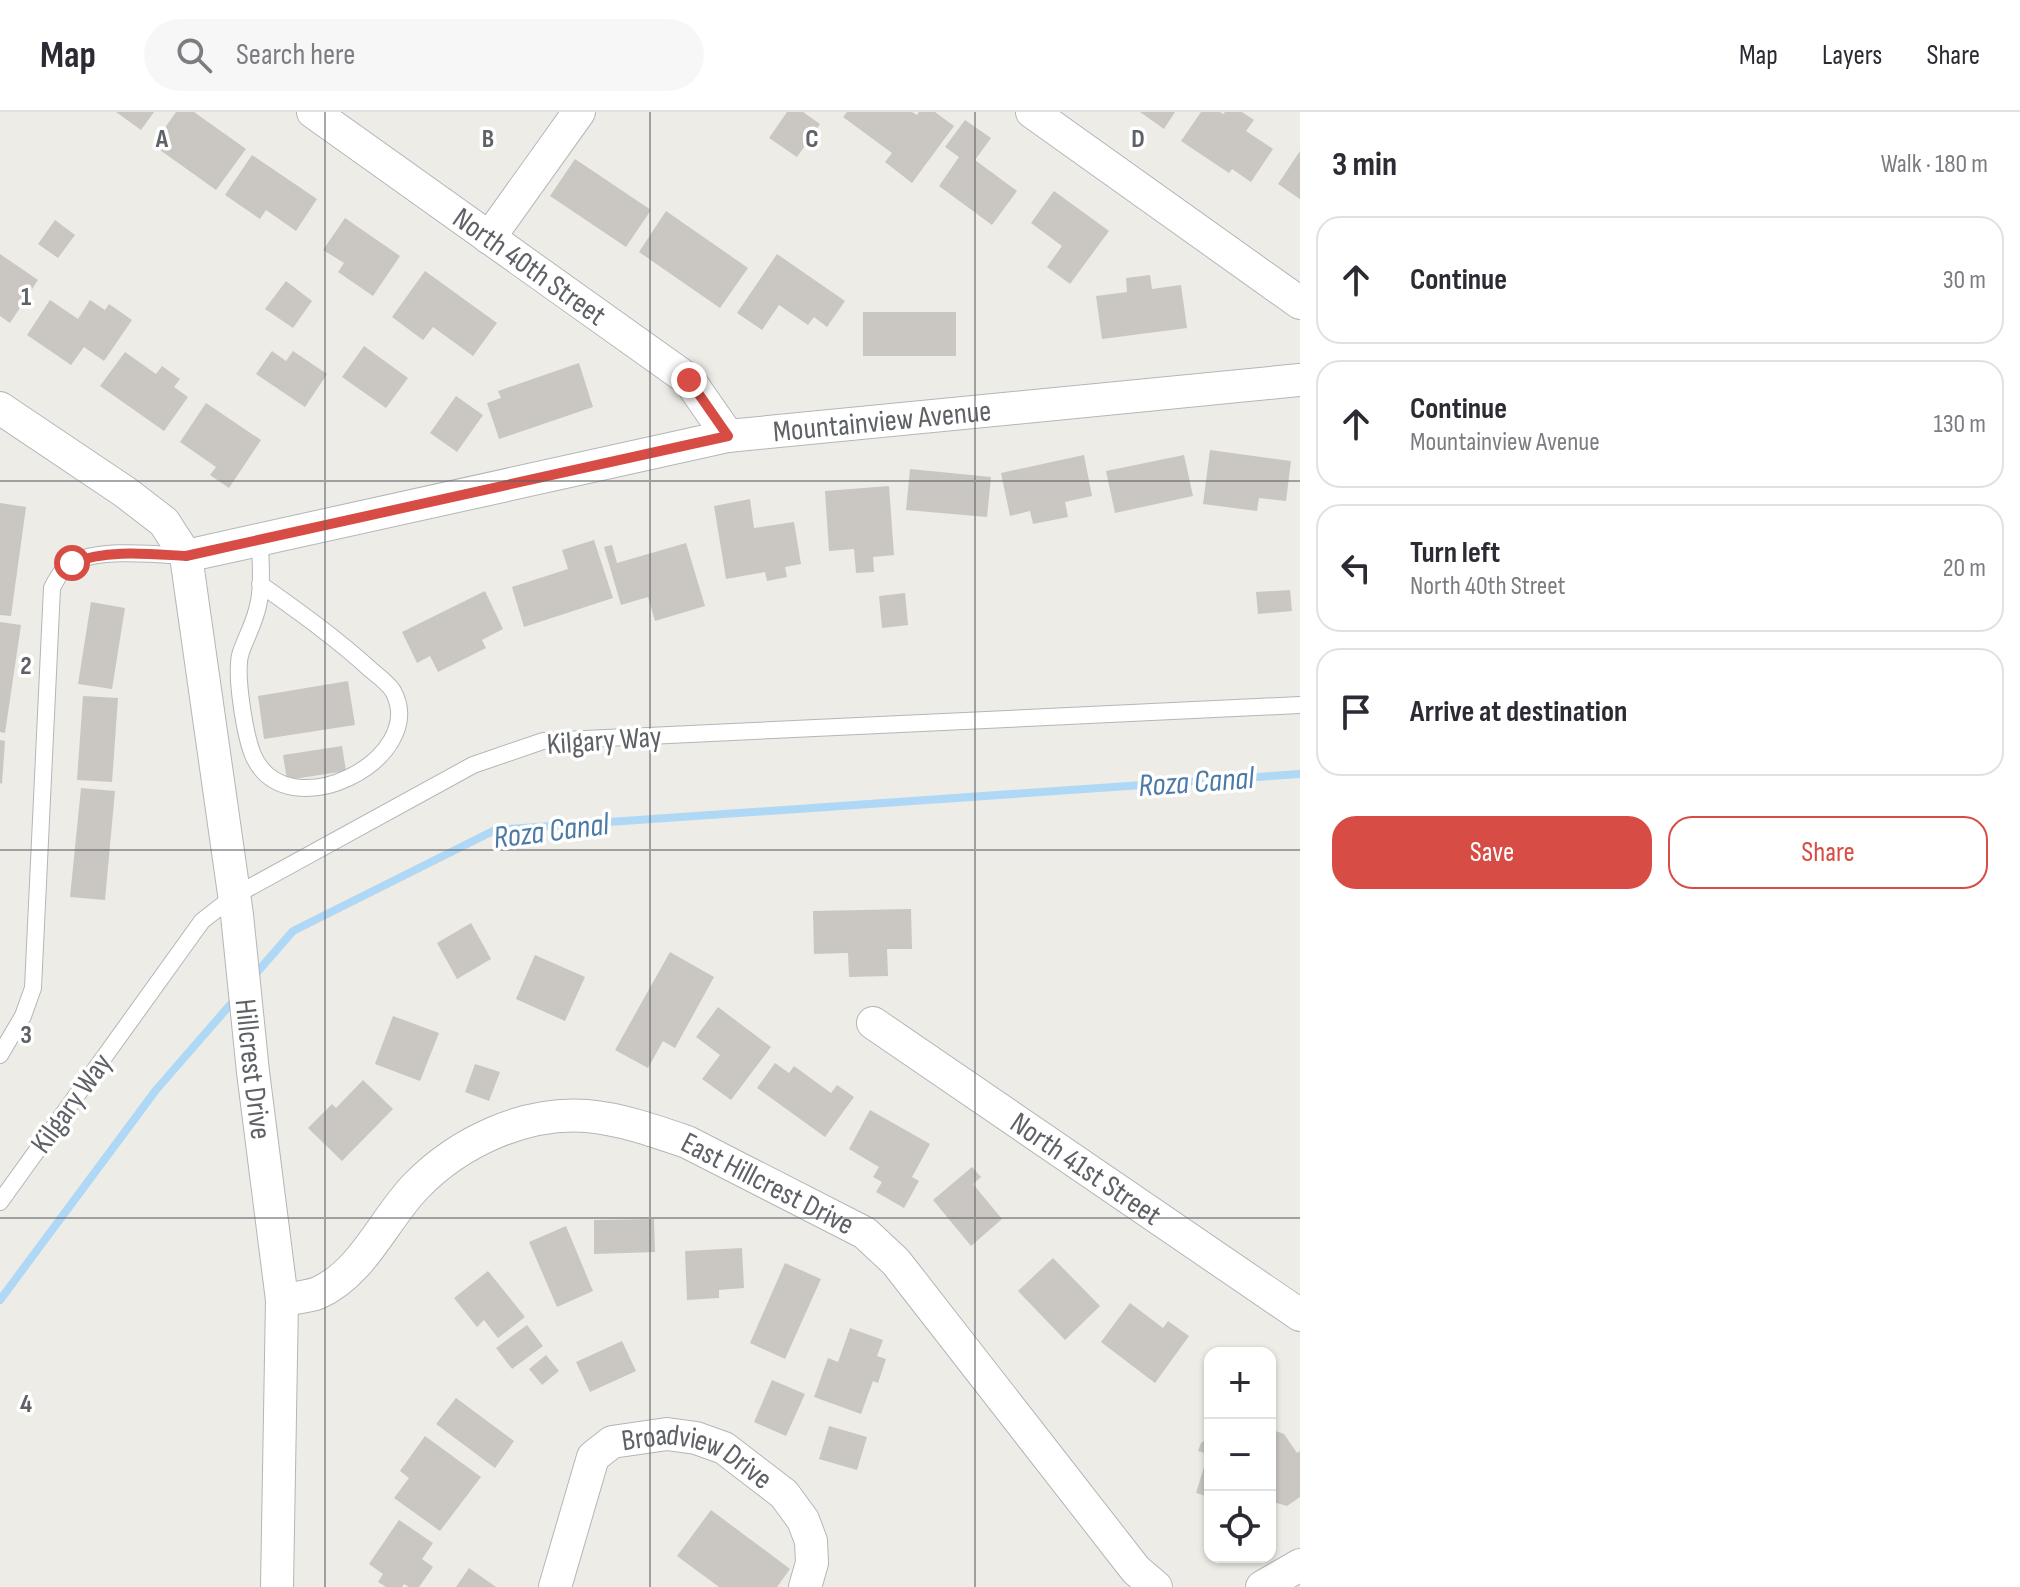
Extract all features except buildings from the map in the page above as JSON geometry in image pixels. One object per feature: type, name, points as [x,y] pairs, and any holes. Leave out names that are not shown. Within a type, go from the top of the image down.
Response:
[{"type":"street","name":"North 40th Street","points":[[313,112],[689,380],[728,436]]},
{"type":"street","points":[[489,238],[579,112]]},
{"type":"street","points":[[1032,112],[1300,303]]},
{"type":"street","name":"Mountainview Avenue","points":[[186,556],[728,436],[1300,380]]},
{"type":"street","points":[[0,408],[164,522],[186,556]]},
{"type":"street","name":"Hillcrest Drive","points":[[186,556],[236,906],[282,1300],[277,1587]]},
{"type":"street","name":"North 41st Street","points":[[873,1023],[1300,1315]]},
{"type":"street","name":"East Hillcrest Drive","points":[[282,1300],[317,1293],[335,1282],[352,1268],[416,1186],[449,1158],[511,1125],[585,1116],[658,1132],[687,1142],[865,1233],[896,1262],[1136,1570],[1156,1587]]},
{"type":"street","name":"Broadview Drive","points":[[555,1587],[593,1457],[612,1442],[667,1434],[696,1438],[724,1448],[784,1494],[803,1520],[811,1541],[812,1563],[805,1587]]},
{"type":"street","points":[[1262,1587],[1300,1565]]},
{"type":"lane","points":[[260,540],[260,584],[260,599],[240,655],[243,708],[253,754],[260,766],[285,787],[317,787],[368,768],[385,752],[397,727],[398,706],[392,689],[347,648],[260,584]]},
{"type":"lane","points":[[0,1055],[23,1016],[33,988],[52,588],[60,573],[83,559],[136,553],[186,556]]},
{"type":"lane","name":"Kilgary Way","points":[[0,1202],[202,921],[236,906],[473,765],[543,741],[1300,705]]},
{"type":"waterway","name":"Roza Canal","points":[[252,978],[293,931],[495,830],[1300,774]]},
{"type":"waterway","name":"Roza Canal","points":[[0,1300],[156,1090],[236,998]]},
{"type":"route","points":[[72,563],[136,553],[186,556],[728,436],[689,380]]}]
